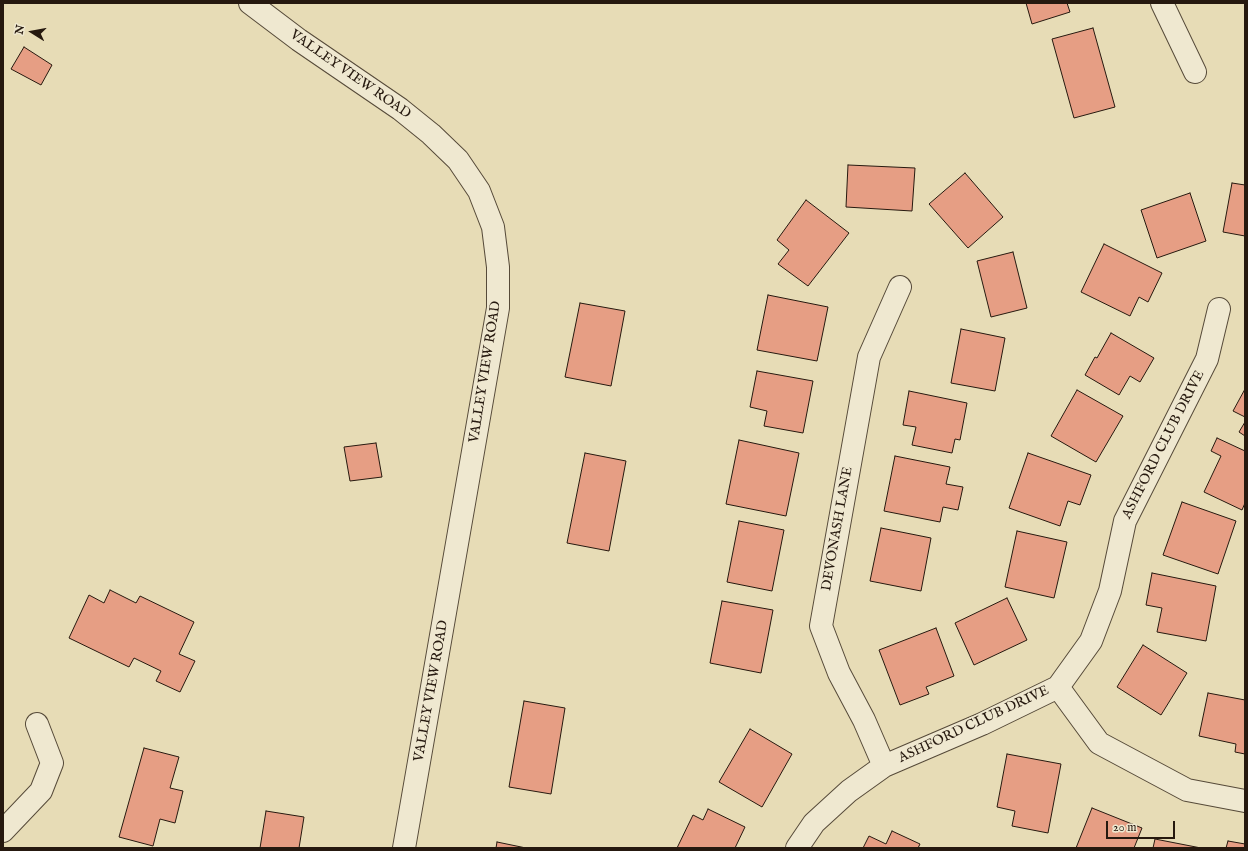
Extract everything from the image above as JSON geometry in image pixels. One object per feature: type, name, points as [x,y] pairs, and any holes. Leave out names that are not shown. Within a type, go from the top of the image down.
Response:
[{"type":"street","name":"VALLEY VIEW ROAD","points":[[250,3],[299,40],[400,109],[431,134],[458,160],[479,191],[493,227],[498,267],[498,308],[404,848]]},
{"type":"street","points":[[1162,3],[1195,72]]},
{"type":"street","name":"DEVONASH LANE","points":[[884,766],[864,720],[839,673],[821,626],[869,356],[900,287]]},
{"type":"street","name":"ASHFORD CLUB DRIVE","points":[[797,848],[814,823],[849,791],[884,766],[982,724],[1058,687],[1091,641],[1110,591],[1125,521],[1208,359],[1219,309]]},
{"type":"street","points":[[1058,687],[1099,743],[1187,790],[1245,801]]},
{"type":"street","points":[[3,832],[41,791],[52,763],[38,724]]},
{"type":"building","points":[[1026,3],[1067,3],[1070,12],[1032,24]]},
{"type":"building","points":[[1093,28],[1115,107],[1074,118],[1052,39]]},
{"type":"building","points":[[24,47],[52,65],[41,85],[11,69]]},
{"type":"building","points":[[848,165],[915,168],[912,211],[846,207]]},
{"type":"building","points":[[965,173],[1003,217],[968,248],[929,204]]},
{"type":"building","points":[[1232,183],[1245,185],[1245,236],[1223,232]]},
{"type":"building","points":[[1190,193],[1206,241],[1157,258],[1141,210]]},
{"type":"building","points":[[806,200],[849,233],[808,286],[778,264],[789,250],[777,240]]},
{"type":"building","points":[[1104,244],[1162,273],[1148,302],[1139,297],[1130,316],[1081,292]]},
{"type":"building","points":[[1013,252],[1027,308],[991,317],[977,261]]},
{"type":"building","points":[[768,295],[828,307],[817,361],[757,350]]},
{"type":"building","points":[[580,303],[625,311],[611,386],[565,377]]},
{"type":"building","points":[[961,329],[1005,338],[995,391],[951,383]]},
{"type":"building","points":[[1111,333],[1154,358],[1140,382],[1130,376],[1119,395],[1085,375],[1095,357],[1097,358]]},
{"type":"building","points":[[757,371],[813,381],[803,433],[764,426],[767,411],[750,407]]},
{"type":"building","points":[[1245,389],[1245,417],[1233,411]]},
{"type":"building","points":[[1077,390],[1123,416],[1096,462],[1051,436]]},
{"type":"building","points":[[909,391],[967,403],[960,440],[955,439],[952,453],[912,445],[916,427],[903,425]]},
{"type":"building","points":[[1245,422],[1245,436],[1239,432]]},
{"type":"building","points":[[1217,438],[1245,451],[1245,503],[1242,510],[1204,492],[1221,456],[1211,451]]},
{"type":"building","points":[[739,440],[799,453],[786,516],[726,504]]},
{"type":"building","points":[[376,443],[382,477],[350,481],[344,447]]},
{"type":"building","points":[[585,453],[626,461],[609,551],[567,543]]},
{"type":"building","points":[[1028,453],[1091,475],[1080,505],[1068,501],[1060,526],[1009,508]]},
{"type":"building","points":[[895,456],[950,467],[946,484],[963,487],[958,510],[943,507],[940,522],[884,511]]},
{"type":"building","points":[[1182,502],[1236,521],[1218,574],[1163,555]]},
{"type":"building","points":[[739,521],[784,530],[772,591],[727,582]]},
{"type":"building","points":[[881,528],[931,538],[921,591],[870,581]]},
{"type":"building","points":[[1017,531],[1067,542],[1054,598],[1005,587]]},
{"type":"building","points":[[1152,573],[1216,586],[1206,641],[1157,632],[1162,608],[1146,605]]},
{"type":"building","points":[[110,590],[136,603],[140,596],[194,622],[179,654],[195,661],[180,692],[156,681],[161,671],[134,658],[129,667],[69,638],[89,595],[104,603]]},
{"type":"building","points":[[1007,598],[1027,640],[974,665],[955,623]]},
{"type":"building","points":[[722,601],[773,610],[761,673],[710,663]]},
{"type":"building","points":[[936,628],[954,676],[926,687],[929,694],[900,705],[879,650]]},
{"type":"building","points":[[1143,645],[1187,673],[1161,715],[1117,687]]},
{"type":"building","points":[[1208,693],[1245,700],[1245,754],[1235,752],[1236,744],[1199,736]]},
{"type":"building","points":[[524,701],[565,708],[551,794],[509,787]]},
{"type":"building","points":[[750,729],[792,754],[762,807],[719,782]]},
{"type":"building","points":[[144,748],[179,757],[170,788],[183,791],[175,823],[160,819],[153,846],[119,837]]},
{"type":"building","points":[[1007,754],[1061,764],[1048,833],[1012,826],[1015,811],[997,807]]},
{"type":"building","points":[[1092,808],[1142,828],[1134,848],[1076,848]]},
{"type":"building","points":[[708,809],[745,827],[735,848],[677,848],[693,815],[703,820]]},
{"type":"building","points":[[266,811],[304,817],[299,848],[260,848]]},
{"type":"building","points":[[892,831],[920,844],[918,848],[863,848],[869,836],[886,844]]},
{"type":"building","points":[[1155,839],[1201,848],[1153,848]]},
{"type":"building","points":[[1228,841],[1245,844],[1245,848],[1226,848]]},
{"type":"building","points":[[497,842],[526,848],[496,848]]}]
